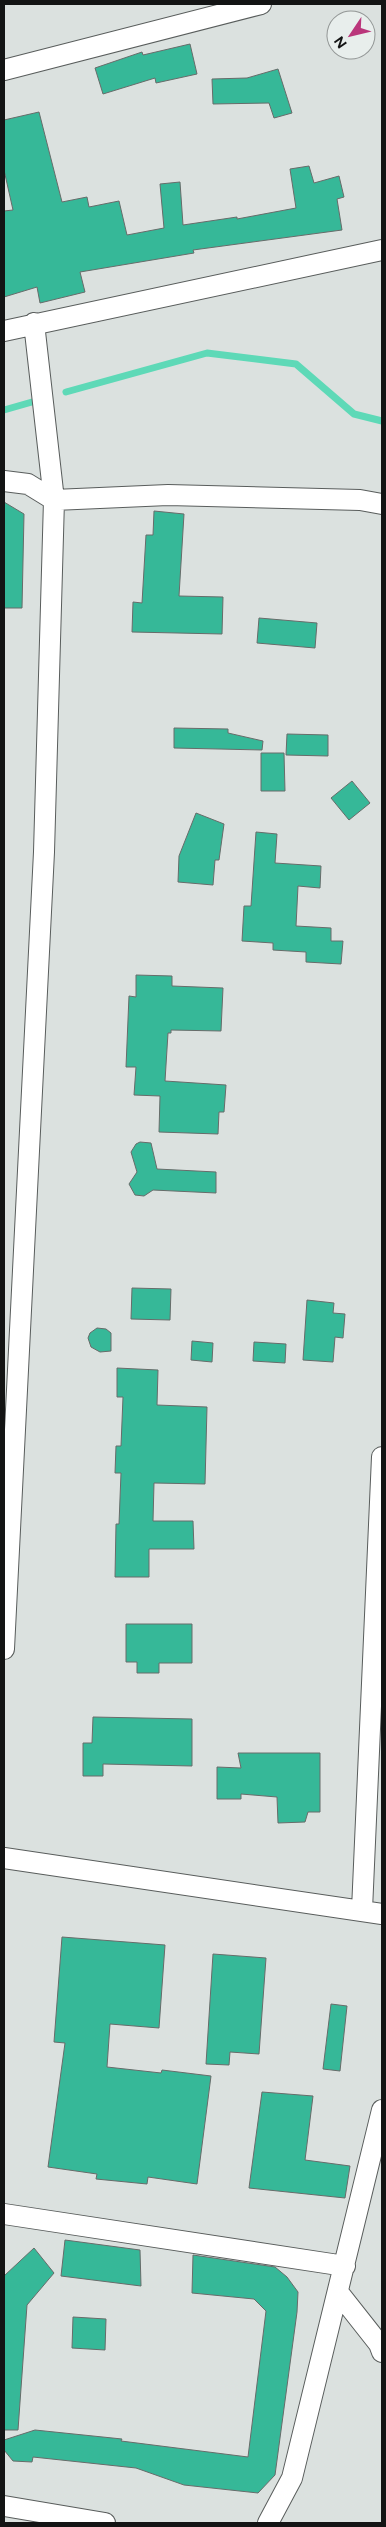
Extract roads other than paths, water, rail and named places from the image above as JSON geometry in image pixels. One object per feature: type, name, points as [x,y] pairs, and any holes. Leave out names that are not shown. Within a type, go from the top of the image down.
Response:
[{"type":"street","points":[[4,70],[261,4]]},
{"type":"street","points":[[4,331],[34,323],[382,250]]},
{"type":"street","points":[[4,1649],[44,852],[54,500],[34,323]]},
{"type":"street","points":[[4,481],[28,484],[54,500],[168,494],[360,500],[382,504]]},
{"type":"street","points":[[362,1910],[382,1457]]},
{"type":"street","points":[[4,1858],[382,1914]]},
{"type":"street","points":[[268,2523],[292,2478],[382,2110]]},
{"type":"street","points":[[4,2214],[345,2266]]},
{"type":"street","points":[[338,2292],[379,2344],[382,2352]]},
{"type":"street","points":[[4,2506],[105,2523]]},
{"type":"waterway","points":[[66,392],[207,353],[296,364],[354,414],[382,421]]},
{"type":"waterway","points":[[4,410],[32,402]]}]
